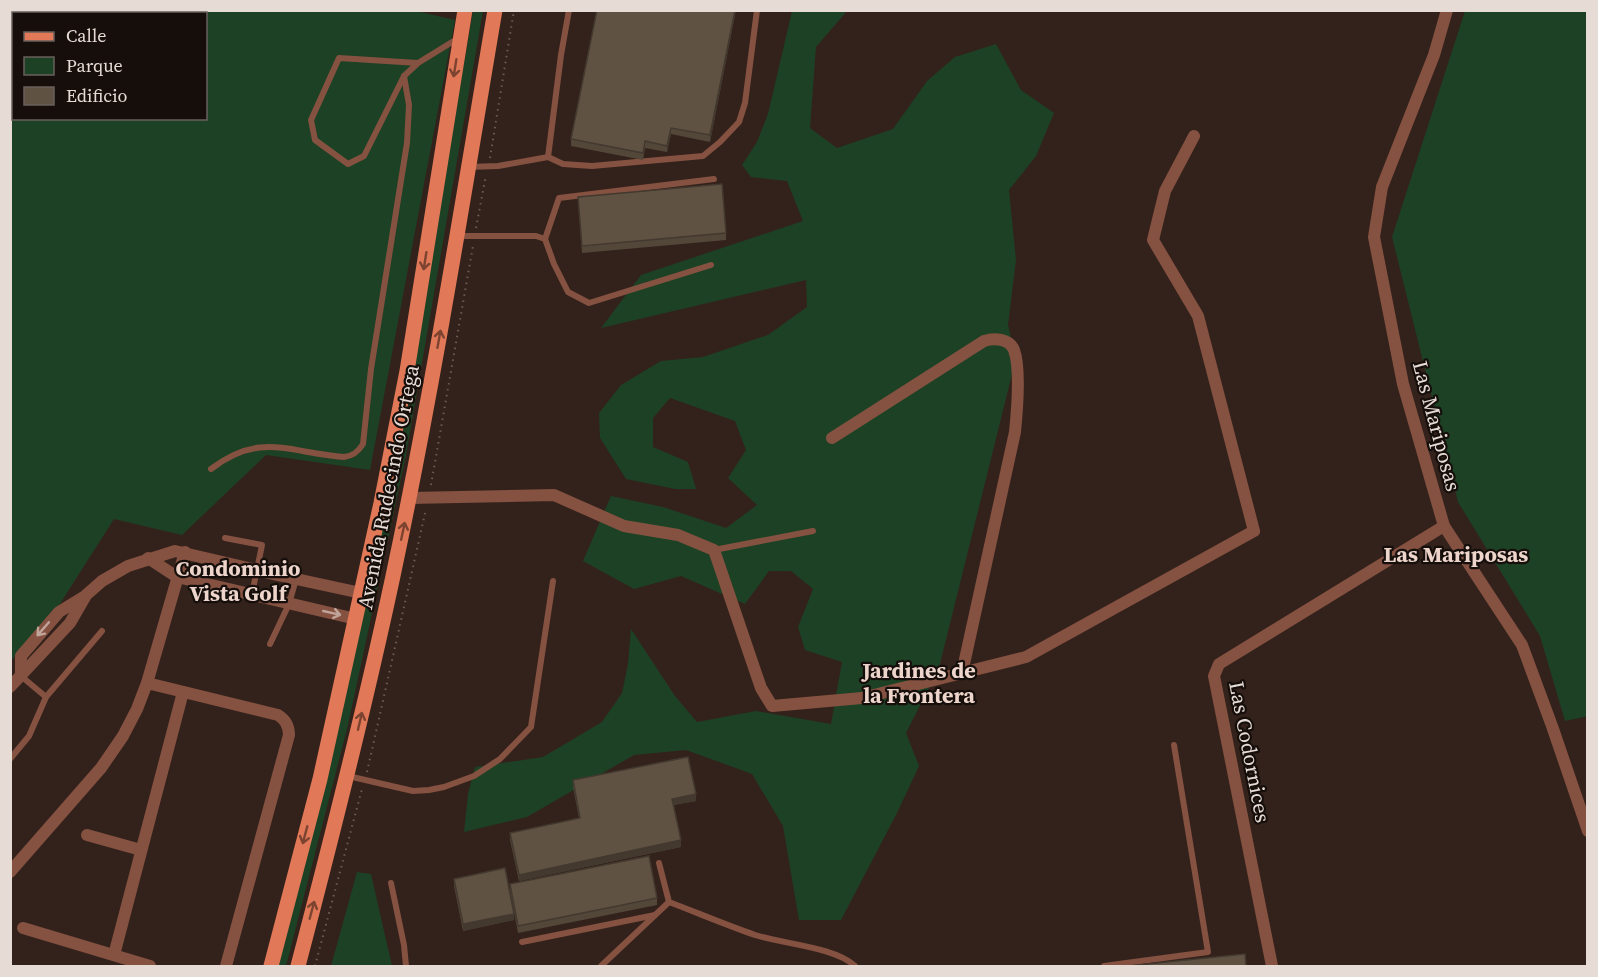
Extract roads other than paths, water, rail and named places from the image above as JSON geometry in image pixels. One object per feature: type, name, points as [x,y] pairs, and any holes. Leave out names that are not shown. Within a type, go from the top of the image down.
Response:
[{"type":"main road","name":"Avenida Rudecindo Ortega","points":[[271,966],[320,779],[408,371],[465,10]]},
{"type":"main road","name":"Avenida Rudecindo Ortega","points":[[298,966],[347,776],[393,577],[434,367],[495,10]]},
{"type":"street","name":"Las Mariposas","points":[[1447,10],[1434,55],[1382,187],[1374,237],[1402,384],[1444,526],[1522,645],[1587,831]]},
{"type":"street","points":[[409,498],[554,495],[624,526],[678,536],[714,550],[761,688],[772,706],[862,698],[1026,657],[1254,531],[1198,316],[1153,240],[1165,191],[1194,136]]},
{"type":"street","points":[[832,438],[984,341],[1002,340],[1014,349],[1018,382],[1015,432],[962,673]]},
{"type":"street","name":"Las Codornices","points":[[1272,966],[1214,676],[1219,664],[1444,526]]},
{"type":"street","points":[[10,687],[21,676],[21,656],[59,612],[86,596],[102,581],[128,566],[175,550],[361,593]]},
{"type":"street","points":[[10,872],[101,768],[123,736],[137,709],[147,682],[184,552]]},
{"type":"street","points":[[148,558],[177,577],[356,619]]},
{"type":"street","points":[[147,682],[278,715],[285,721],[289,730],[226,966]]},
{"type":"street","points":[[114,955],[183,692]]},
{"type":"street","points":[[87,835],[141,850]]},
{"type":"street","points":[[23,928],[150,966]]},
{"type":"lane","points":[[548,157],[569,10]]},
{"type":"lane","points":[[468,167],[498,166],[548,157],[563,164],[592,166],[703,156],[739,122],[745,103],[757,10]]},
{"type":"lane","points":[[418,63],[339,58],[311,120],[315,140],[348,164],[364,156],[404,76],[418,63],[460,37]]},
{"type":"lane","points":[[211,469],[234,454],[259,446],[348,457],[357,452],[363,444],[371,369],[407,143],[409,105],[404,76]]},
{"type":"lane","points":[[711,265],[589,303],[568,292],[545,239],[559,198],[714,178]]},
{"type":"lane","points":[[457,236],[536,236],[545,239]]},
{"type":"lane","points":[[714,550],[813,531]]},
{"type":"lane","points":[[225,538],[262,545],[252,595]]},
{"type":"lane","points":[[270,644],[289,604],[296,579]]},
{"type":"lane","points":[[347,776],[413,791],[429,790],[474,777],[500,759],[531,727],[553,581]]},
{"type":"lane","points":[[10,759],[29,736],[46,697],[102,631]]},
{"type":"lane","points":[[21,676],[46,697]]},
{"type":"lane","points":[[1104,966],[1208,952],[1174,745]]},
{"type":"lane","points":[[659,863],[669,902]]},
{"type":"lane","points":[[391,883],[406,966]]},
{"type":"lane","points":[[601,966],[669,902]]},
{"type":"lane","points":[[669,902],[757,935],[848,959],[855,966]]},
{"type":"lane","points":[[522,942],[655,915]]},
{"type":"district","name":"Las Mariposas","points":[[1456,554]]},
{"type":"district","name":"Condominio Vista Golf","points":[[238,580]]},
{"type":"district","name":"Jardines de la Frontera","points":[[919,682]]}]
